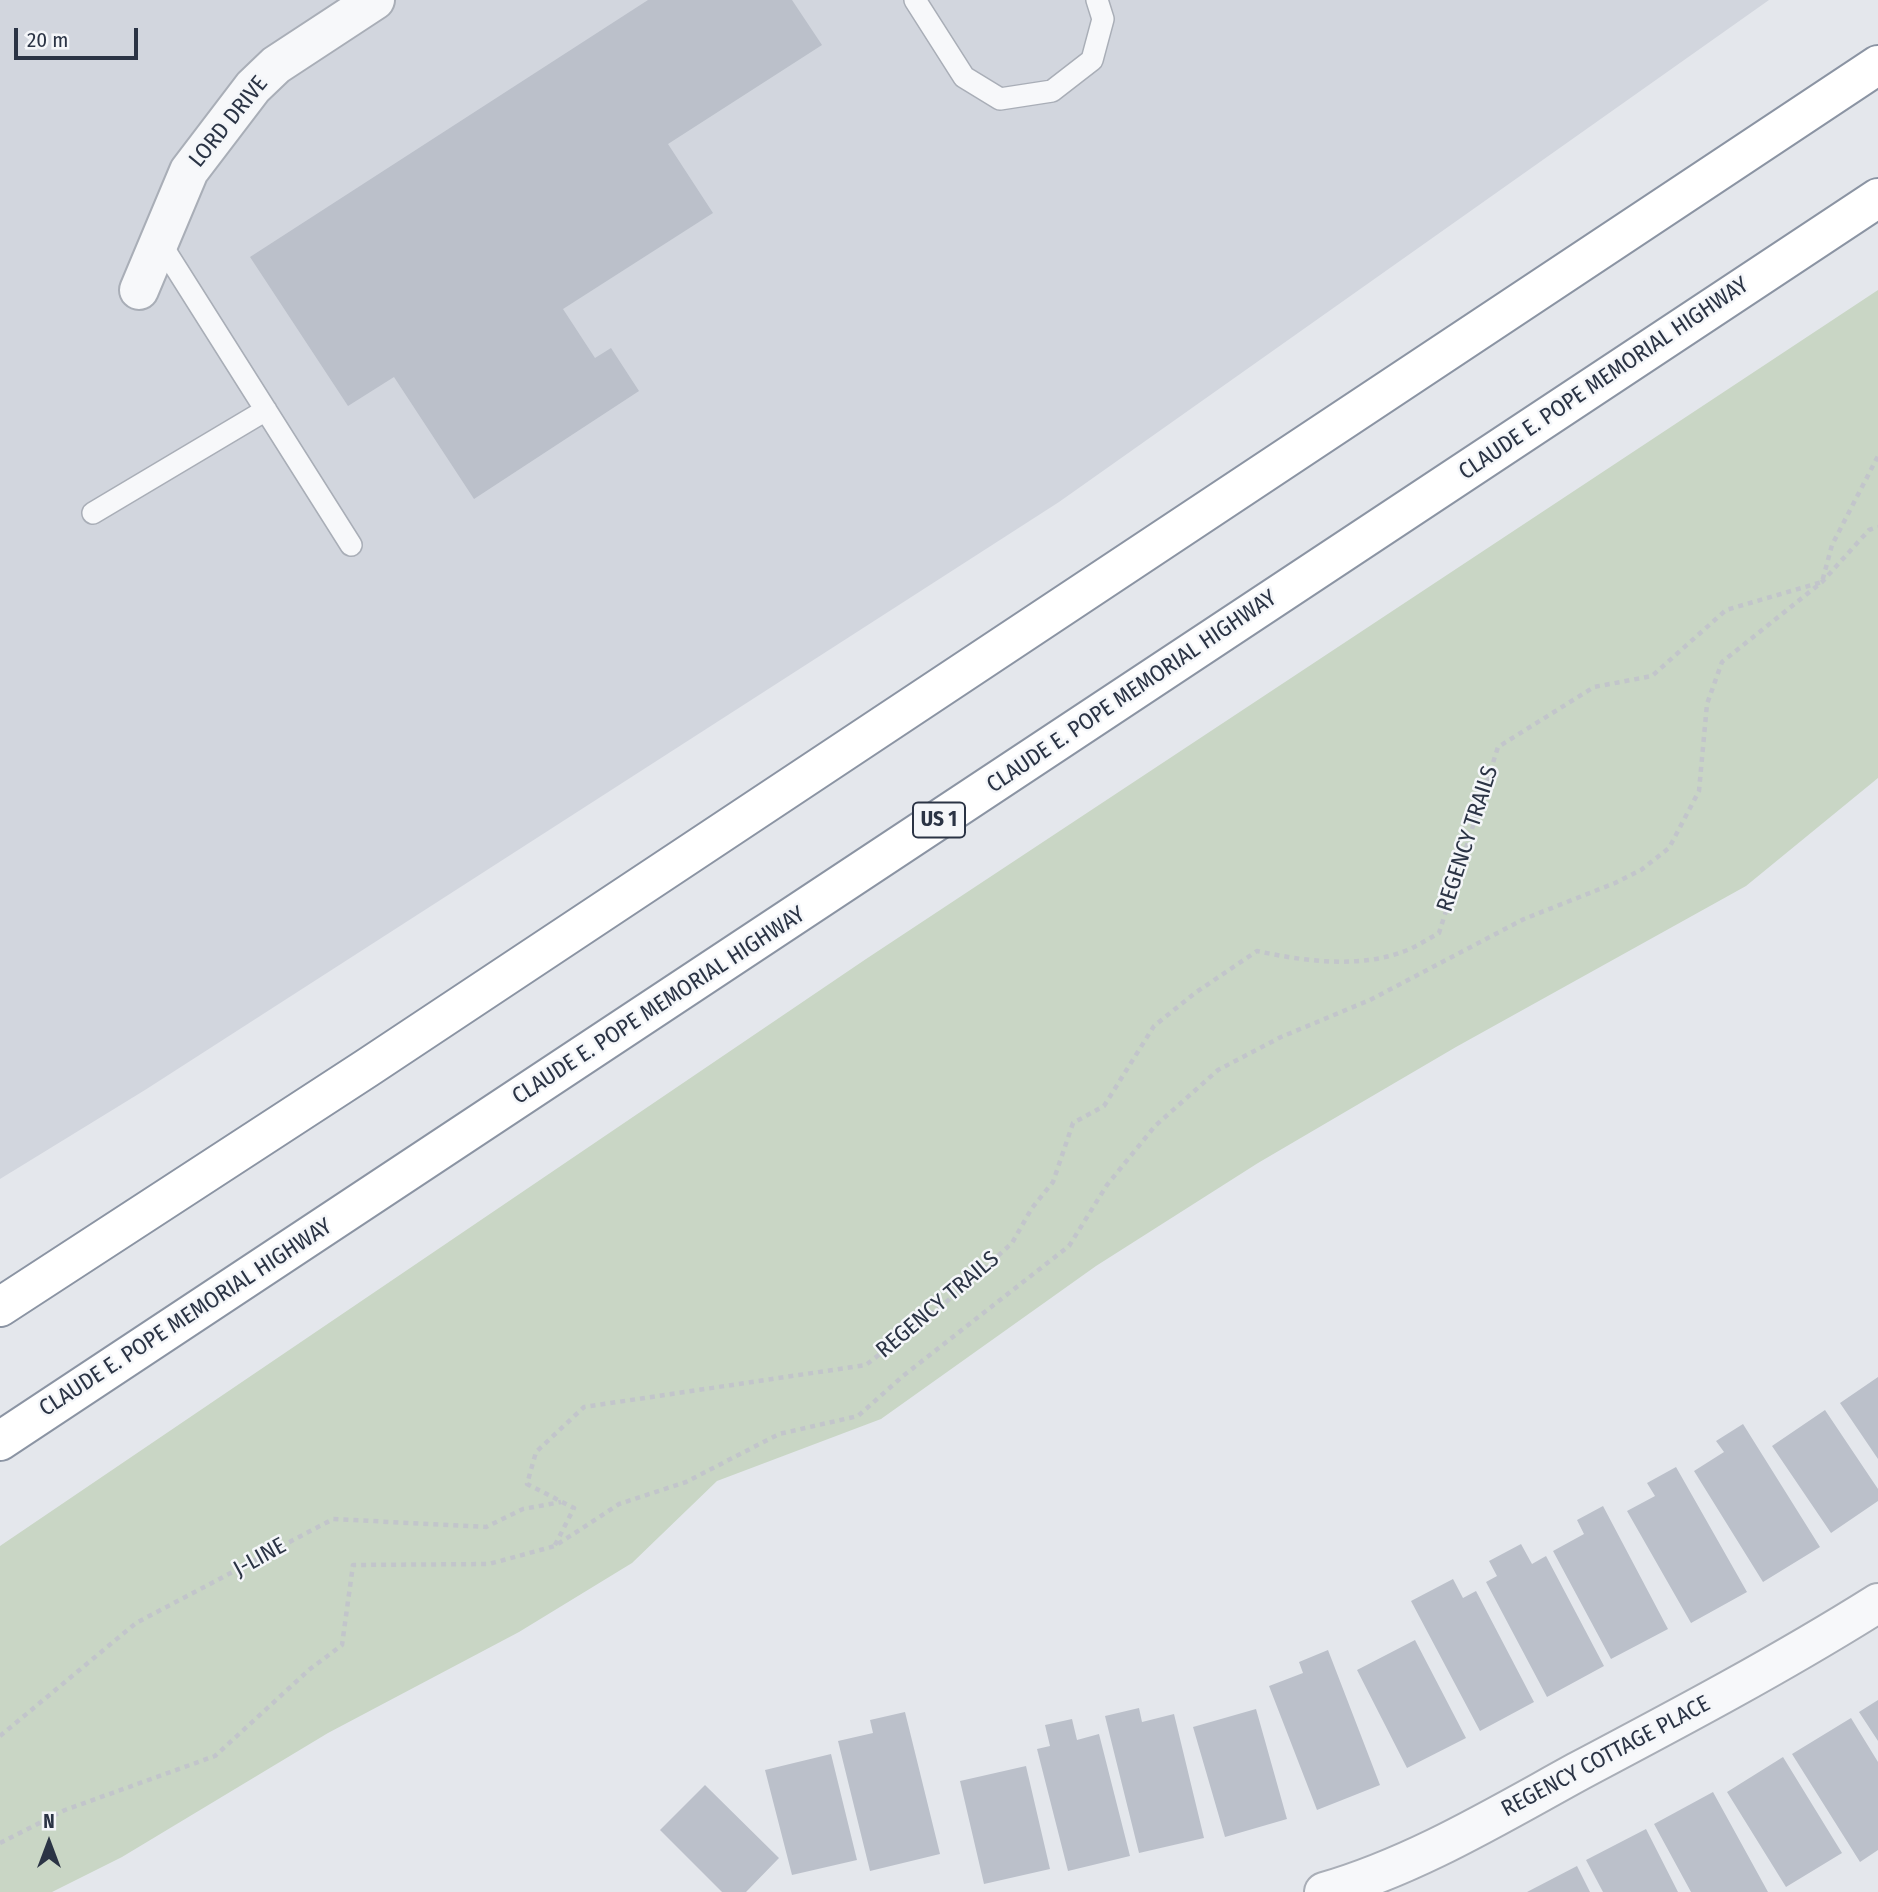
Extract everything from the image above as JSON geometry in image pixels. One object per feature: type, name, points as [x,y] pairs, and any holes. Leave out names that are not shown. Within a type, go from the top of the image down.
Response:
[{"type":"highway","points":[[0,1307],[367,1068],[1878,65]]},
{"type":"highway","name":"CLAUDE E. POPE MEMORIAL HIGHWAY","points":[[0,1441],[1878,198]]},
{"type":"street","name":"LORD DRIVE","points":[[139,290],[189,171],[253,87],[276,65],[375,0]]},
{"type":"street","name":"REGENCY COTTAGE PLACE","points":[[1324,1892],[1369,1886],[1683,1716],[1825,1637],[1878,1603]]},
{"type":"lane","points":[[915,0],[964,77],[1000,99],[1052,91],[1093,60],[1103,19],[1097,0]]},
{"type":"lane","points":[[159,241],[351,545]]},
{"type":"lane","points":[[93,513],[265,410]]},
{"type":"path","points":[[1822,582],[1832,545],[1878,456]]},
{"type":"path","name":"REGENCY TRAILS","points":[[0,1843],[65,1810],[215,1756],[310,1669],[342,1645],[353,1565],[489,1564],[555,1546],[620,1504],[685,1482],[779,1434],[858,1416],[903,1376],[1069,1246],[1107,1185],[1155,1126],[1218,1070],[1281,1037],[1370,1000],[1524,919],[1641,870],[1669,848],[1699,791],[1707,704],[1723,662],[1822,582],[1869,530],[1878,527]]},
{"type":"path","name":"REGENCY TRAILS","points":[[561,1502],[527,1484],[536,1452],[584,1408],[866,1364],[956,1294],[1012,1243],[1031,1208],[1053,1182],[1073,1123],[1104,1106],[1154,1026],[1195,993],[1257,951],[1298,960],[1343,962],[1404,952],[1438,933],[1498,747],[1594,687],[1652,676],[1726,610],[1822,582]]},
{"type":"path","points":[[555,1546],[574,1508],[561,1502]]},
{"type":"path","name":"J-LINE","points":[[0,1736],[136,1623],[333,1519],[486,1527],[523,1509],[561,1502]]},
{"type":"shaded area","points":[[0,0],[1769,0],[1059,502],[145,1090],[0,1179]]},
{"type":"green space","points":[[1878,290],[1878,778],[1746,886],[1456,1047],[1258,1163],[1096,1266],[881,1419],[717,1481],[632,1563],[519,1632],[328,1733],[122,1857],[52,1892],[0,1892],[0,1546],[866,959]]},
{"type":"building","points":[[648,0],[792,0],[822,45],[668,144],[713,213],[563,309],[595,358],[611,348],[639,391],[474,499],[394,377],[348,406],[250,257]]},
{"type":"building","points":[[1878,1377],[1878,1459],[1840,1403]]},
{"type":"building","points":[[1825,1410],[1878,1489],[1878,1501],[1831,1533],[1772,1446]]},
{"type":"building","points":[[1743,1424],[1820,1547],[1763,1582],[1694,1471],[1724,1452],[1716,1441]]},
{"type":"building","points":[[1676,1467],[1747,1592],[1691,1623],[1627,1511],[1655,1496],[1647,1483]]},
{"type":"building","points":[[1603,1506],[1668,1629],[1611,1659],[1553,1551],[1584,1534],[1577,1520]]},
{"type":"building","points":[[1521,1544],[1532,1564],[1546,1556],[1604,1666],[1547,1697],[1486,1582],[1497,1576],[1489,1561]]},
{"type":"building","points":[[1453,1579],[1463,1598],[1476,1591],[1534,1702],[1480,1731],[1411,1601]]},
{"type":"building","points":[[1415,1640],[1466,1738],[1407,1768],[1357,1670]]},
{"type":"building","points":[[1328,1650],[1380,1785],[1317,1810],[1269,1686],[1303,1673],[1299,1662]]},
{"type":"building","points":[[1878,1700],[1878,1741],[1859,1712]]},
{"type":"building","points":[[1139,1708],[1142,1722],[1174,1714],[1204,1838],[1139,1853],[1105,1716]]},
{"type":"building","points":[[1256,1709],[1287,1819],[1225,1837],[1193,1727]]},
{"type":"building","points":[[905,1712],[940,1854],[870,1871],[838,1741],[873,1733],[870,1720]]},
{"type":"building","points":[[1851,1718],[1878,1762],[1878,1850],[1860,1862],[1792,1754]]},
{"type":"building","points":[[1072,1719],[1077,1740],[1099,1734],[1130,1856],[1068,1871],[1037,1749],[1050,1746],[1045,1725]]},
{"type":"building","points":[[831,1754],[857,1860],[792,1875],[765,1770]]},
{"type":"building","points":[[1783,1757],[1842,1853],[1786,1887],[1727,1792]]},
{"type":"building","points":[[1026,1766],[1050,1869],[984,1884],[960,1781]]},
{"type":"building","points":[[705,1785],[779,1858],[746,1892],[722,1892],[660,1830]]},
{"type":"building","points":[[1713,1792],[1768,1892],[1691,1892],[1654,1824]]},
{"type":"building","points":[[1646,1829],[1678,1892],[1603,1892],[1586,1860]]},
{"type":"building","points":[[1577,1866],[1590,1892],[1527,1892]]}]
